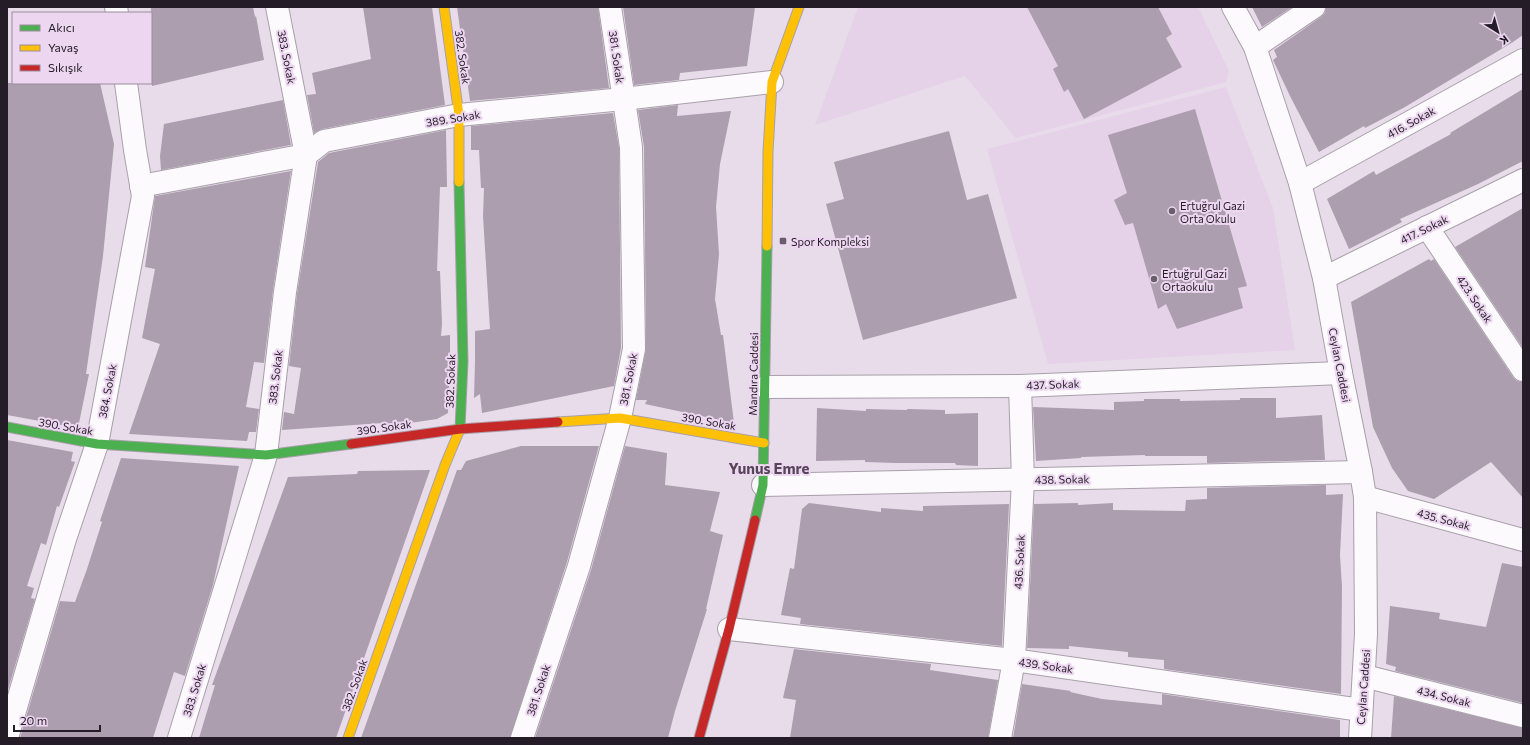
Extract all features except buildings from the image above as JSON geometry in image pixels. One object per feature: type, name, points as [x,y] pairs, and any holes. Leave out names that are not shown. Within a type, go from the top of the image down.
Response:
[{"type":"street","name":"383. Sokak","points":[[179,738],[266,455],[285,292],[306,155],[277,7]]},
{"type":"street","name":"382. Sokak","points":[[348,738],[445,465],[460,429],[463,361],[458,142],[459,115],[444,7]]},
{"type":"street","name":"381. Sokak","points":[[522,738],[579,566],[620,418],[634,350],[631,147],[610,7]]},
{"type":"street","name":"Mandıra Caddesi","points":[[704,737],[728,629],[763,485],[768,160],[772,82],[799,7]]},
{"type":"street","name":"Ceylan Caddesi","points":[[1233,7],[1255,47],[1300,183],[1324,278],[1361,472],[1365,497],[1366,634],[1360,738]]},
{"type":"street","points":[[1255,47],[1314,7]]},
{"type":"street","name":"416. Sokak","points":[[1300,183],[1523,60]]},
{"type":"street","name":"389. Sokak","points":[[141,186],[306,155],[324,141],[459,115],[623,99],[772,82]]},
{"type":"street","name":"384. Sokak","points":[[7,738],[65,539],[97,444],[143,196],[126,84]]},
{"type":"street","name":"417. Sokak","points":[[1324,278],[1523,180]]},
{"type":"street","name":"423. Sokak","points":[[1427,228],[1523,370]]},
{"type":"street","name":"437. Sokak","points":[[765,387],[1020,386],[1341,373]]},
{"type":"street","name":"436. Sokak","points":[[1000,738],[1014,660],[1023,480],[1020,386]]},
{"type":"street","name":"390. Sokak","points":[[7,427],[97,444],[266,455],[460,429],[620,418],[764,443]]},
{"type":"street","name":"438. Sokak","points":[[763,485],[1361,472]]},
{"type":"street","name":"435. Sokak","points":[[1365,497],[1523,540]]},
{"type":"street","name":"439. Sokak","points":[[728,629],[1014,660],[1362,710]]},
{"type":"street","name":"434. Sokak","points":[[1364,676],[1523,716]]},
{"type":"shaded area","points":[[858,7],[1198,7],[1229,71],[1226,82],[1016,138],[965,76],[815,125]]},
{"type":"shaded area","name":"Ertuğrul Gazi Ortaokulu","points":[[1226,87],[1273,208],[1295,350],[1048,364],[987,149]]},
{"type":"traffic: fast","points":[[459,182],[463,361],[460,429]]},
{"type":"traffic: fast","points":[[755,520],[763,485],[767,246]]},
{"type":"traffic: fast","points":[[7,427],[97,444],[266,455],[351,444]]},
{"type":"traffic: slow","points":[[444,7],[459,115],[459,182]]},
{"type":"traffic: slow","points":[[767,246],[768,152],[772,82],[799,7]]},
{"type":"traffic: slow","points":[[558,422],[620,418],[764,443]]},
{"type":"traffic: slow","points":[[348,738],[445,465],[460,429]]},
{"type":"traffic: jam","points":[[351,444],[460,429],[558,422]]},
{"type":"traffic: jam","points":[[699,738],[729,629],[755,520]]},
{"type":"place","name":"Ertuğrul Gazi Orta Okulu","points":[[1172,211]]},
{"type":"place","name":"Spor Kompleksi","points":[[783,241]]},
{"type":"place","name":"Ertuğrul Gazi Ortaokulu","points":[[1154,279]]},
{"type":"district","name":"Yunus Emre","points":[[769,468]]}]
